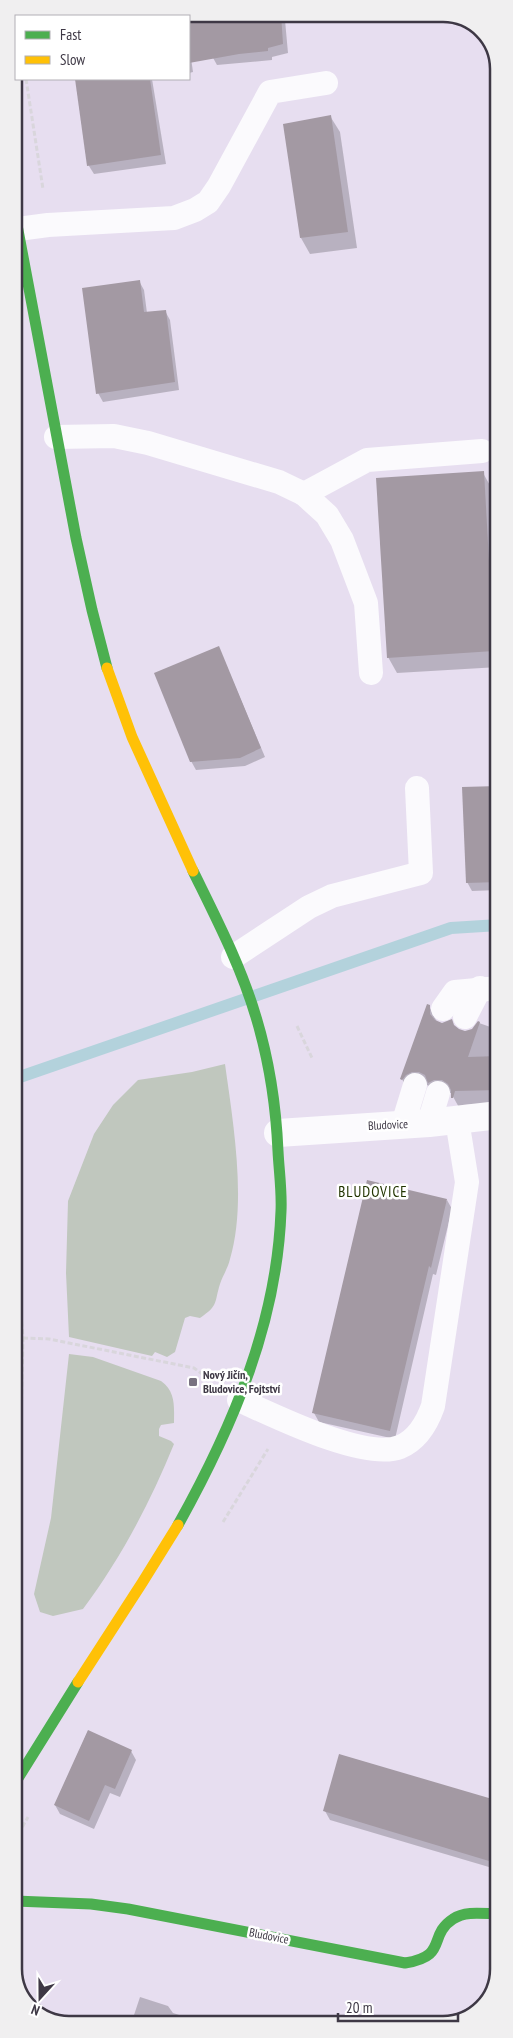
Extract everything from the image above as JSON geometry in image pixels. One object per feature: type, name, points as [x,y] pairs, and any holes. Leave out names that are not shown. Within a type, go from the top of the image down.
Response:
[{"type":"main road","points":[[22,252],[56,437],[103,654],[116,695],[162,806],[236,963],[257,1019],[270,1065],[278,1133],[282,1213],[274,1272],[257,1346],[249,1374],[217,1450],[163,1549],[22,1772]]},
{"type":"main road","name":"Bludovice","points":[[22,1901],[91,1904],[128,1909],[405,1963],[426,1960],[447,1925],[453,1920],[470,1914],[490,1914]]},
{"type":"street","name":"Bludovice","points":[[278,1133],[416,1124],[490,1116]]},
{"type":"lane","points":[[22,220],[48,225],[174,218],[195,210],[208,202],[219,186],[270,92],[326,83]]},
{"type":"lane","points":[[56,437],[114,436],[279,482],[304,494],[327,515],[342,540],[366,603],[370,673]]},
{"type":"lane","points":[[304,494],[367,460],[482,451]]},
{"type":"lane","points":[[236,963],[309,907],[332,896],[421,873],[418,788]]},
{"type":"lane","points":[[443,1009],[455,992],[490,988]]},
{"type":"lane","points":[[465,1017],[490,988]]},
{"type":"lane","points":[[415,1085],[416,1124]]},
{"type":"lane","points":[[416,1124],[438,1093]]},
{"type":"lane","points":[[239,1400],[325,1436],[377,1450],[400,1447],[420,1431],[428,1419],[433,1406],[467,1182],[457,1120]]},
{"type":"path","points":[[26,80],[48,225]]},
{"type":"path","points":[[296,1024],[312,1058]]},
{"type":"path","points":[[22,1326],[22,1381]]},
{"type":"path","points":[[23,1338],[49,1339],[194,1368],[239,1400]]},
{"type":"shaded area","points":[[225,1064],[235,1136],[238,1213],[230,1259],[213,1307],[200,1318],[190,1316],[185,1318],[175,1352],[167,1357],[155,1352],[152,1356],[69,1337],[66,1273],[68,1201],[94,1134],[113,1105],[138,1080],[192,1072]]},
{"type":"shaded area","points":[[69,1354],[93,1357],[161,1381],[166,1385],[172,1395],[174,1423],[161,1425],[159,1436],[174,1444],[134,1530],[97,1590],[83,1609],[53,1616],[40,1612],[34,1594],[51,1518]]},
{"type":"building","points":[[190,22],[282,23],[283,44],[268,48],[268,51],[190,63]]},
{"type":"building","points":[[75,80],[150,80],[161,155],[87,166]]},
{"type":"building","points":[[331,115],[348,232],[300,238],[283,124]]},
{"type":"building","points":[[140,280],[144,312],[166,310],[175,382],[96,394],[82,288]]},
{"type":"building","points":[[484,471],[490,579],[490,651],[387,658],[376,478]]},
{"type":"building","points":[[219,646],[261,748],[240,758],[190,762],[154,673]]},
{"type":"building","points":[[490,786],[490,882],[466,883],[462,787]]},
{"type":"building","points":[[427,1004],[430,1005],[430,1014],[435,1020],[442,1023],[452,1019],[454,1025],[459,1029],[465,1031],[472,1029],[478,1021],[480,1022],[468,1057],[490,1056],[490,1090],[455,1091],[453,1098],[451,1098],[451,1090],[448,1084],[442,1080],[434,1080],[428,1083],[425,1075],[419,1072],[412,1072],[402,1080],[400,1079]]},
{"type":"building","points":[[367,1180],[447,1199],[390,1431],[312,1413]]},
{"type":"building","points":[[88,1730],[132,1750],[115,1789],[105,1785],[89,1821],[54,1805]]},
{"type":"building","points":[[339,1754],[490,1798],[490,1861],[323,1811]]},
{"type":"waterway","points":[[22,1076],[451,928],[490,926]]},
{"type":"traffic: fast","points":[[22,251],[76,538],[107,668]]},
{"type":"traffic: fast","points":[[178,1525],[198,1488],[233,1413],[261,1334],[271,1294],[278,1253],[281,1204],[274,1100],[261,1033],[236,961],[193,871]]},
{"type":"traffic: fast","points":[[22,1772],[78,1682]]},
{"type":"traffic: fast","points":[[22,1901],[91,1904],[128,1909],[405,1963],[427,1956],[436,1945],[445,1925],[458,1916],[476,1913],[490,1914]]},
{"type":"traffic: slow","points":[[107,668],[132,737],[193,871]]},
{"type":"traffic: slow","points":[[78,1682],[178,1525]]},
{"type":"place","name":"Nový Jičín, Bludovice, Fojtství","points":[[193,1382]]},
{"type":"district","name":"BLUDOVICE","points":[[373,1192]]}]
